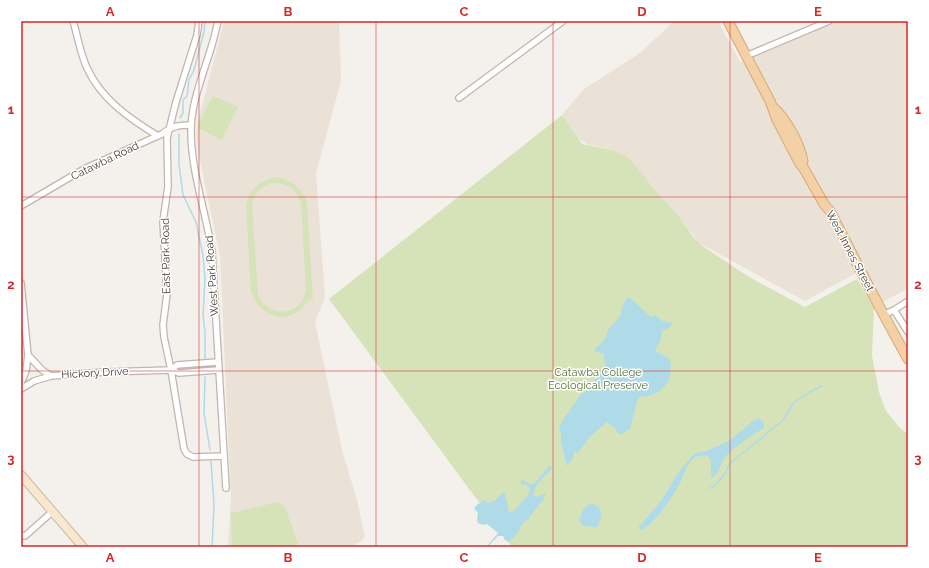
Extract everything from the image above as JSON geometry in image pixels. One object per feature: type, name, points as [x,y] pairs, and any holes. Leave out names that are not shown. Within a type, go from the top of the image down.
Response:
[{"type":"main road","name":"West Innes Street","points":[[728,21],[800,164],[804,167],[824,204],[826,214],[862,285],[876,300],[908,359]]},
{"type":"street","points":[[73,21],[79,47],[87,70],[94,80],[115,106],[130,118],[158,136]]},
{"type":"street","name":"East Park Road","points":[[199,21],[197,35],[167,138],[168,187],[163,221],[167,294],[163,325],[185,452],[193,457],[224,456]]},
{"type":"street","name":"West Park Road","points":[[218,21],[212,47],[196,96],[191,125],[195,169],[210,234],[212,252],[226,488]]},
{"type":"street","points":[[459,98],[563,21]]},
{"type":"street","points":[[746,56],[826,22]]},
{"type":"street","name":"Catawba Road","points":[[21,206],[84,168],[158,136],[176,126],[191,125]]},
{"type":"street","points":[[21,283],[28,355],[26,371],[21,383]]},
{"type":"street","points":[[883,315],[908,301]]},
{"type":"street","points":[[894,310],[908,332]]},
{"type":"street","points":[[28,355],[42,370],[51,376]]},
{"type":"street","name":"Hickory Drive","points":[[172,370],[177,365],[218,362]]},
{"type":"street","name":"Hickory Drive","points":[[21,389],[34,382],[51,376],[106,372],[172,370],[179,373],[218,370]]},
{"type":"street","points":[[21,475],[83,547]]},
{"type":"street","points":[[21,536],[25,536],[52,512]]},
{"type":"shaded area","points":[[224,21],[339,21],[341,81],[316,173],[325,297],[315,322],[342,450],[357,500],[365,537],[360,542],[350,547],[228,547],[231,500],[220,256],[198,151],[196,133]]},
{"type":"shaded area","points":[[674,21],[718,21],[740,62],[840,21],[908,21],[908,288],[878,305],[866,268],[805,301],[699,243],[678,215],[653,188],[646,178],[616,151],[589,145],[577,138],[562,115],[584,89],[640,53]]},
{"type":"green space","points":[[213,96],[238,107],[222,140],[198,128],[198,124]]},
{"type":"green space","name":"Catawba College Ecological Preserve","points":[[562,115],[582,144],[616,151],[630,159],[653,188],[678,215],[694,238],[704,247],[749,277],[805,307],[857,279],[874,307],[872,356],[879,392],[886,411],[900,428],[908,434],[908,547],[512,547],[329,299]]},
{"type":"green space","points":[[275,177],[291,182],[295,185],[302,192],[307,202],[313,300],[309,300],[294,314],[286,317],[277,317],[262,309],[256,302],[251,292],[246,206],[247,200],[252,190],[260,183]],"holes":[[[271,183],[286,185],[294,190],[301,204],[306,289],[303,298],[298,305],[291,310],[284,312],[269,308],[262,302],[258,293],[252,205],[256,194]]]},
{"type":"green space","points":[[278,502],[285,507],[299,547],[232,547],[231,513]]},
{"type":"water","points":[[629,297],[651,317],[656,315],[662,321],[673,323],[670,327],[662,331],[661,339],[655,351],[667,357],[671,363],[668,382],[659,392],[648,396],[638,397],[630,429],[623,434],[618,434],[616,429],[607,422],[590,437],[577,454],[576,451],[574,452],[573,458],[567,466],[559,430],[561,423],[581,394],[586,391],[605,365],[604,354],[594,351],[604,341],[608,330],[621,314],[625,301]]},
{"type":"water","points":[[759,418],[764,423],[764,428],[749,437],[727,455],[716,474],[711,478],[711,460],[706,455],[695,457],[691,460],[680,483],[664,508],[643,530],[638,528],[661,501],[680,470],[695,453],[706,451],[729,441],[753,421]]},
{"type":"water","points":[[550,465],[552,469],[537,484],[534,492],[534,496],[536,497],[546,493],[543,500],[528,520],[524,521],[517,534],[509,542],[505,540],[503,536],[498,536],[487,547],[482,547],[487,546],[498,533],[487,524],[483,525],[478,523],[478,513],[474,508],[485,500],[487,503],[494,501],[503,492],[505,493],[508,510],[510,512],[514,511],[528,495],[530,489],[527,486],[521,485],[521,480],[534,484]]},
{"type":"water","points":[[591,504],[599,507],[601,513],[597,527],[583,526],[579,520],[584,508]]},
{"type":"waterway","points":[[180,118],[183,113],[183,100],[187,96],[189,80],[194,70],[204,32],[205,21]]},
{"type":"waterway","points":[[179,134],[179,164],[183,195],[196,222],[203,256],[205,278],[203,315],[205,332],[205,359]]},
{"type":"waterway","points":[[205,377],[204,413],[210,450]]},
{"type":"waterway","points":[[709,489],[725,474],[729,465],[736,458],[783,420],[793,403],[822,386]]},
{"type":"waterway","points":[[211,461],[214,505],[212,547]]}]
